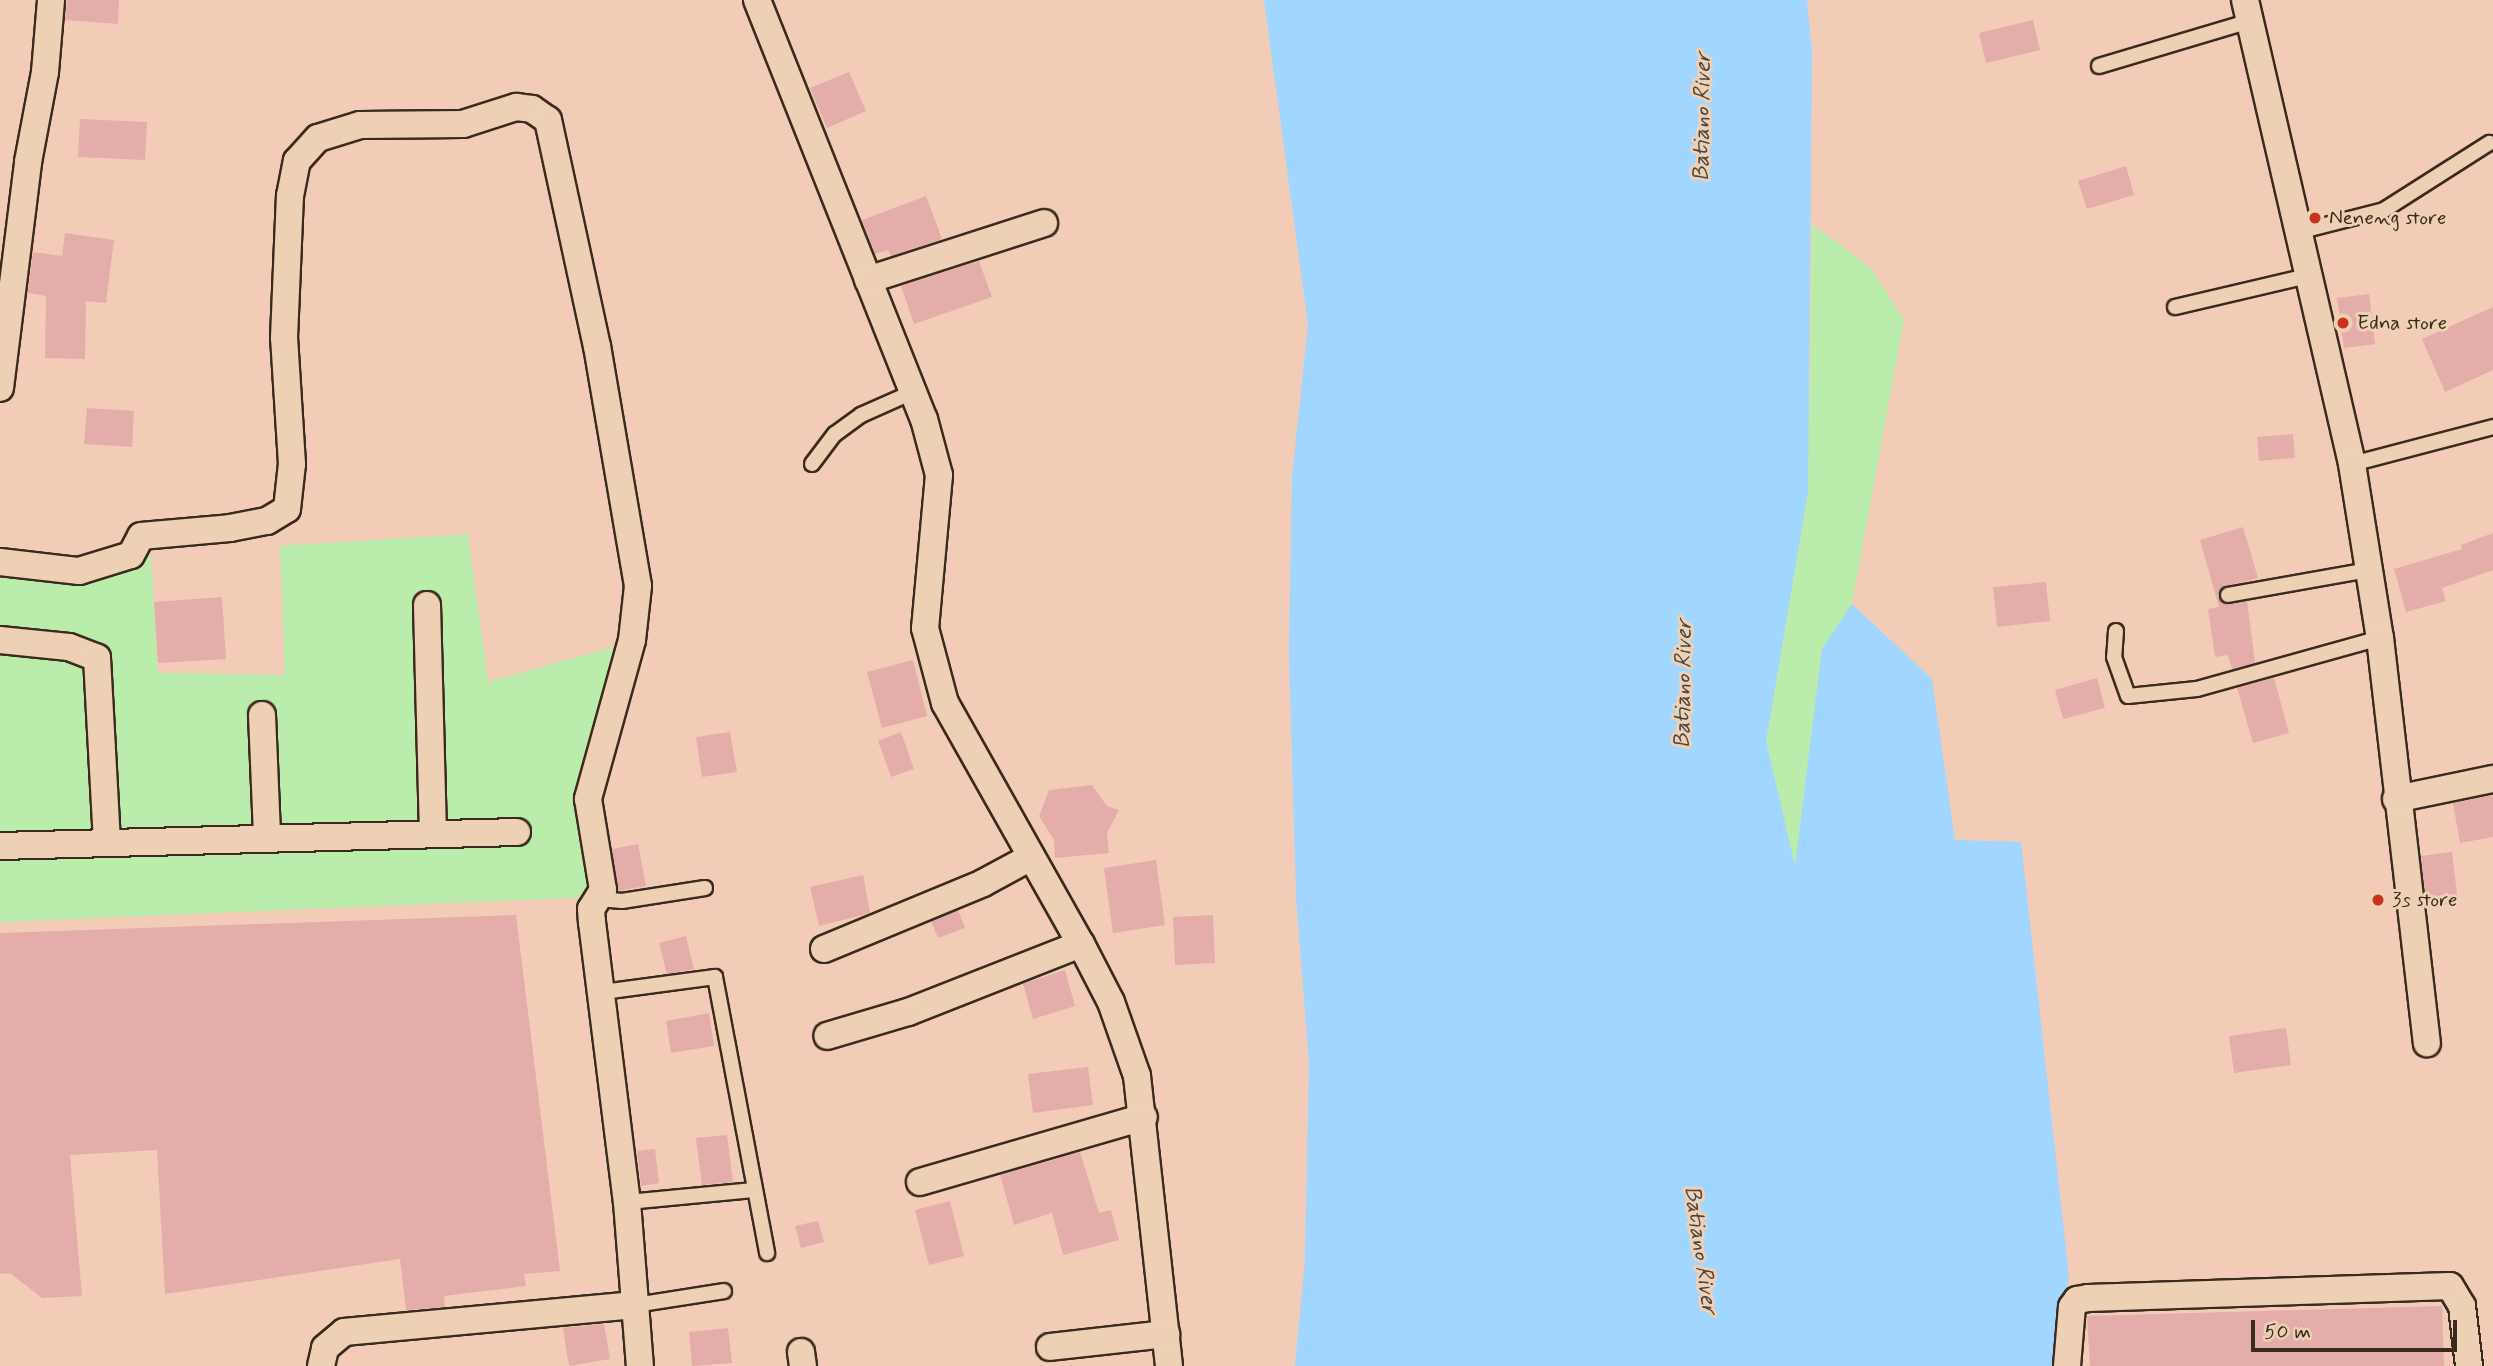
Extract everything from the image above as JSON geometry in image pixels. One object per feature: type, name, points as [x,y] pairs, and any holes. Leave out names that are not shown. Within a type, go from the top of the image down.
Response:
[{"type":"street","points":[[0,388],[27,162],[46,72],[51,0]]},
{"type":"street","points":[[757,0],[913,392],[939,475],[925,628],[946,703],[1081,944],[1125,1037],[1144,1117],[1169,1366]]},
{"type":"street","points":[[2247,10],[2352,464],[2380,638],[2396,799],[2427,1043]]},
{"type":"street","points":[[0,562],[79,571],[131,555],[141,536],[230,528],[267,521],[287,509],[292,464],[284,338],[290,195],[296,160],[318,138],[360,125],[463,124],[516,107],[532,108],[548,120],[597,346],[638,586],[632,640],[588,799],[603,890],[591,909],[592,922],[603,992],[627,1202],[640,1366]]},
{"type":"street","points":[[868,279],[1044,223]]},
{"type":"street","points":[[427,606],[433,832]]},
{"type":"street","points":[[0,640],[69,647],[97,658],[107,843]]},
{"type":"street","points":[[262,715],[267,835]]},
{"type":"street","points":[[2396,799],[2493,779]]},
{"type":"street","points":[[0,845],[267,835],[517,832]]},
{"type":"street","points":[[824,948],[983,883],[1031,858]]},
{"type":"street","points":[[827,1036],[908,1012],[1081,944]]},
{"type":"street","points":[[920,1182],[1144,1117]]},
{"type":"street","points":[[2067,1366],[2072,1307],[2077,1300],[2450,1286],[2462,1306],[2469,1366]]},
{"type":"street","points":[[321,1366],[325,1348],[344,1332],[635,1305]]},
{"type":"street","points":[[1050,1347],[1166,1334]]},
{"type":"lane","points":[[2099,66],[2247,10]]},
{"type":"lane","points":[[2298,232],[2384,210],[2489,143]]},
{"type":"lane","points":[[2175,307],[2307,276]]},
{"type":"lane","points":[[812,464],[835,434],[861,415],[913,392]]},
{"type":"lane","points":[[2352,464],[2493,427]]},
{"type":"lane","points":[[2228,595],[2368,570]]},
{"type":"lane","points":[[2116,631],[2114,656],[2128,696],[2197,689],[2380,638]]},
{"type":"lane","points":[[599,899],[622,901],[705,888]]},
{"type":"lane","points":[[603,992],[715,977],[767,1253]]},
{"type":"lane","points":[[627,1202],[754,1190]]},
{"type":"lane","points":[[635,1305],[724,1292]]},
{"type":"green space","points":[[1812,224],[1871,268],[1904,320],[1852,604],[1822,650],[1795,869],[1766,741],[1808,492]]},
{"type":"green space","points":[[468,534],[488,682],[628,643],[581,794],[596,897],[0,922],[0,565],[78,575],[151,555],[158,673],[285,675],[280,546]]},
{"type":"water","name":"Batiano River","points":[[1264,0],[1807,0],[1812,52],[1808,492],[1766,741],[1795,866],[1822,649],[1852,604],[1932,679],[1955,840],[2021,842],[2069,1277],[2054,1366],[1295,1366],[1305,1259],[1309,1063],[1296,896],[1289,653],[1292,477],[1308,324]]},
{"type":"building","points":[[67,0],[119,0],[118,24],[65,20]]},
{"type":"building","points":[[2033,20],[2040,50],[1986,63],[1979,33]]},
{"type":"building","points":[[849,72],[866,111],[827,128],[810,88]]},
{"type":"building","points":[[80,119],[147,122],[145,160],[78,157]]},
{"type":"building","points":[[2126,166],[2134,195],[2087,209],[2078,181]]},
{"type":"building","points":[[926,196],[942,239],[891,256],[888,250],[875,254],[862,220]]},
{"type":"building","points":[[65,233],[114,240],[106,303],[86,301],[85,359],[45,358],[46,296],[28,293],[33,252],[62,256]]},
{"type":"building","points":[[979,261],[992,297],[914,324],[901,286]]},
{"type":"building","points":[[2369,294],[2375,344],[2344,348],[2337,298]]},
{"type":"building","points":[[2493,307],[2493,370],[2445,392],[2422,339]]},
{"type":"building","points":[[87,408],[134,411],[132,447],[84,444]]},
{"type":"building","points":[[2293,434],[2295,458],[2259,461],[2257,437]]},
{"type":"building","points":[[2243,527],[2258,578],[2226,586],[2218,596],[2225,604],[2247,601],[2255,663],[2232,669],[2228,655],[2215,657],[2208,609],[2219,607],[2200,540]]},
{"type":"building","points":[[2493,533],[2493,570],[2442,588],[2446,601],[2406,612],[2394,569],[2462,549],[2461,545]]},
{"type":"building","points":[[2046,582],[2050,621],[1997,627],[1993,587]]},
{"type":"building","points":[[222,597],[226,659],[158,663],[154,602]]},
{"type":"building","points":[[913,660],[927,716],[882,728],[867,672]]},
{"type":"building","points":[[2097,678],[2105,708],[2063,719],[2055,690]]},
{"type":"building","points":[[2274,678],[2289,733],[2253,743],[2237,688]]},
{"type":"building","points":[[730,732],[737,772],[702,777],[696,737]]},
{"type":"building","points":[[901,732],[914,769],[891,777],[878,741]]},
{"type":"building","points":[[1092,785],[1107,806],[1119,810],[1107,833],[1109,853],[1055,858],[1054,840],[1039,816],[1049,790]]},
{"type":"building","points":[[2493,795],[2493,837],[2460,843],[2453,803]]},
{"type":"building","points":[[638,844],[646,886],[618,891],[612,849]]},
{"type":"building","points":[[2452,852],[2458,903],[2427,907],[2421,856]]},
{"type":"building","points":[[1156,860],[1165,925],[1113,933],[1104,868]]},
{"type":"building","points":[[863,875],[870,913],[819,926],[810,887]]},
{"type":"building","points":[[958,910],[965,928],[938,938],[931,921]]},
{"type":"building","points":[[516,915],[560,1271],[524,1274],[526,1286],[444,1296],[445,1307],[406,1310],[400,1259],[165,1294],[157,1150],[70,1155],[82,1296],[42,1298],[10,1273],[0,1274],[0,933]]},
{"type":"building","points":[[1213,915],[1215,963],[1175,965],[1173,917]]},
{"type":"building","points":[[686,936],[694,969],[667,974],[659,943]]},
{"type":"building","points":[[1065,970],[1075,1006],[1033,1019],[1023,984]]},
{"type":"building","points":[[709,1013],[714,1046],[671,1053],[666,1021]]},
{"type":"building","points":[[2286,1028],[2291,1065],[2234,1073],[2229,1036]]},
{"type":"building","points":[[1088,1067],[1093,1105],[1033,1113],[1028,1074]]},
{"type":"building","points":[[727,1135],[733,1182],[702,1185],[696,1138]]},
{"type":"building","points":[[655,1149],[659,1183],[641,1186],[637,1151]]},
{"type":"building","points":[[1080,1152],[1099,1213],[1111,1210],[1119,1240],[1063,1255],[1052,1213],[1014,1225],[1000,1175]]},
{"type":"building","points":[[950,1201],[964,1256],[929,1265],[915,1210]]},
{"type":"building","points":[[818,1221],[824,1242],[801,1248],[795,1226]]},
{"type":"building","points":[[2442,1306],[2444,1366],[2090,1366],[2087,1316]]},
{"type":"building","points":[[604,1324],[610,1359],[569,1366],[563,1328]]},
{"type":"building","points":[[728,1328],[732,1363],[692,1366],[689,1332]]},
{"type":"place","name":"Neneng store","points":[[2315,218]]},
{"type":"place","name":"Edna store","points":[[2343,323]]},
{"type":"place","name":"3s store","points":[[2378,900]]}]
